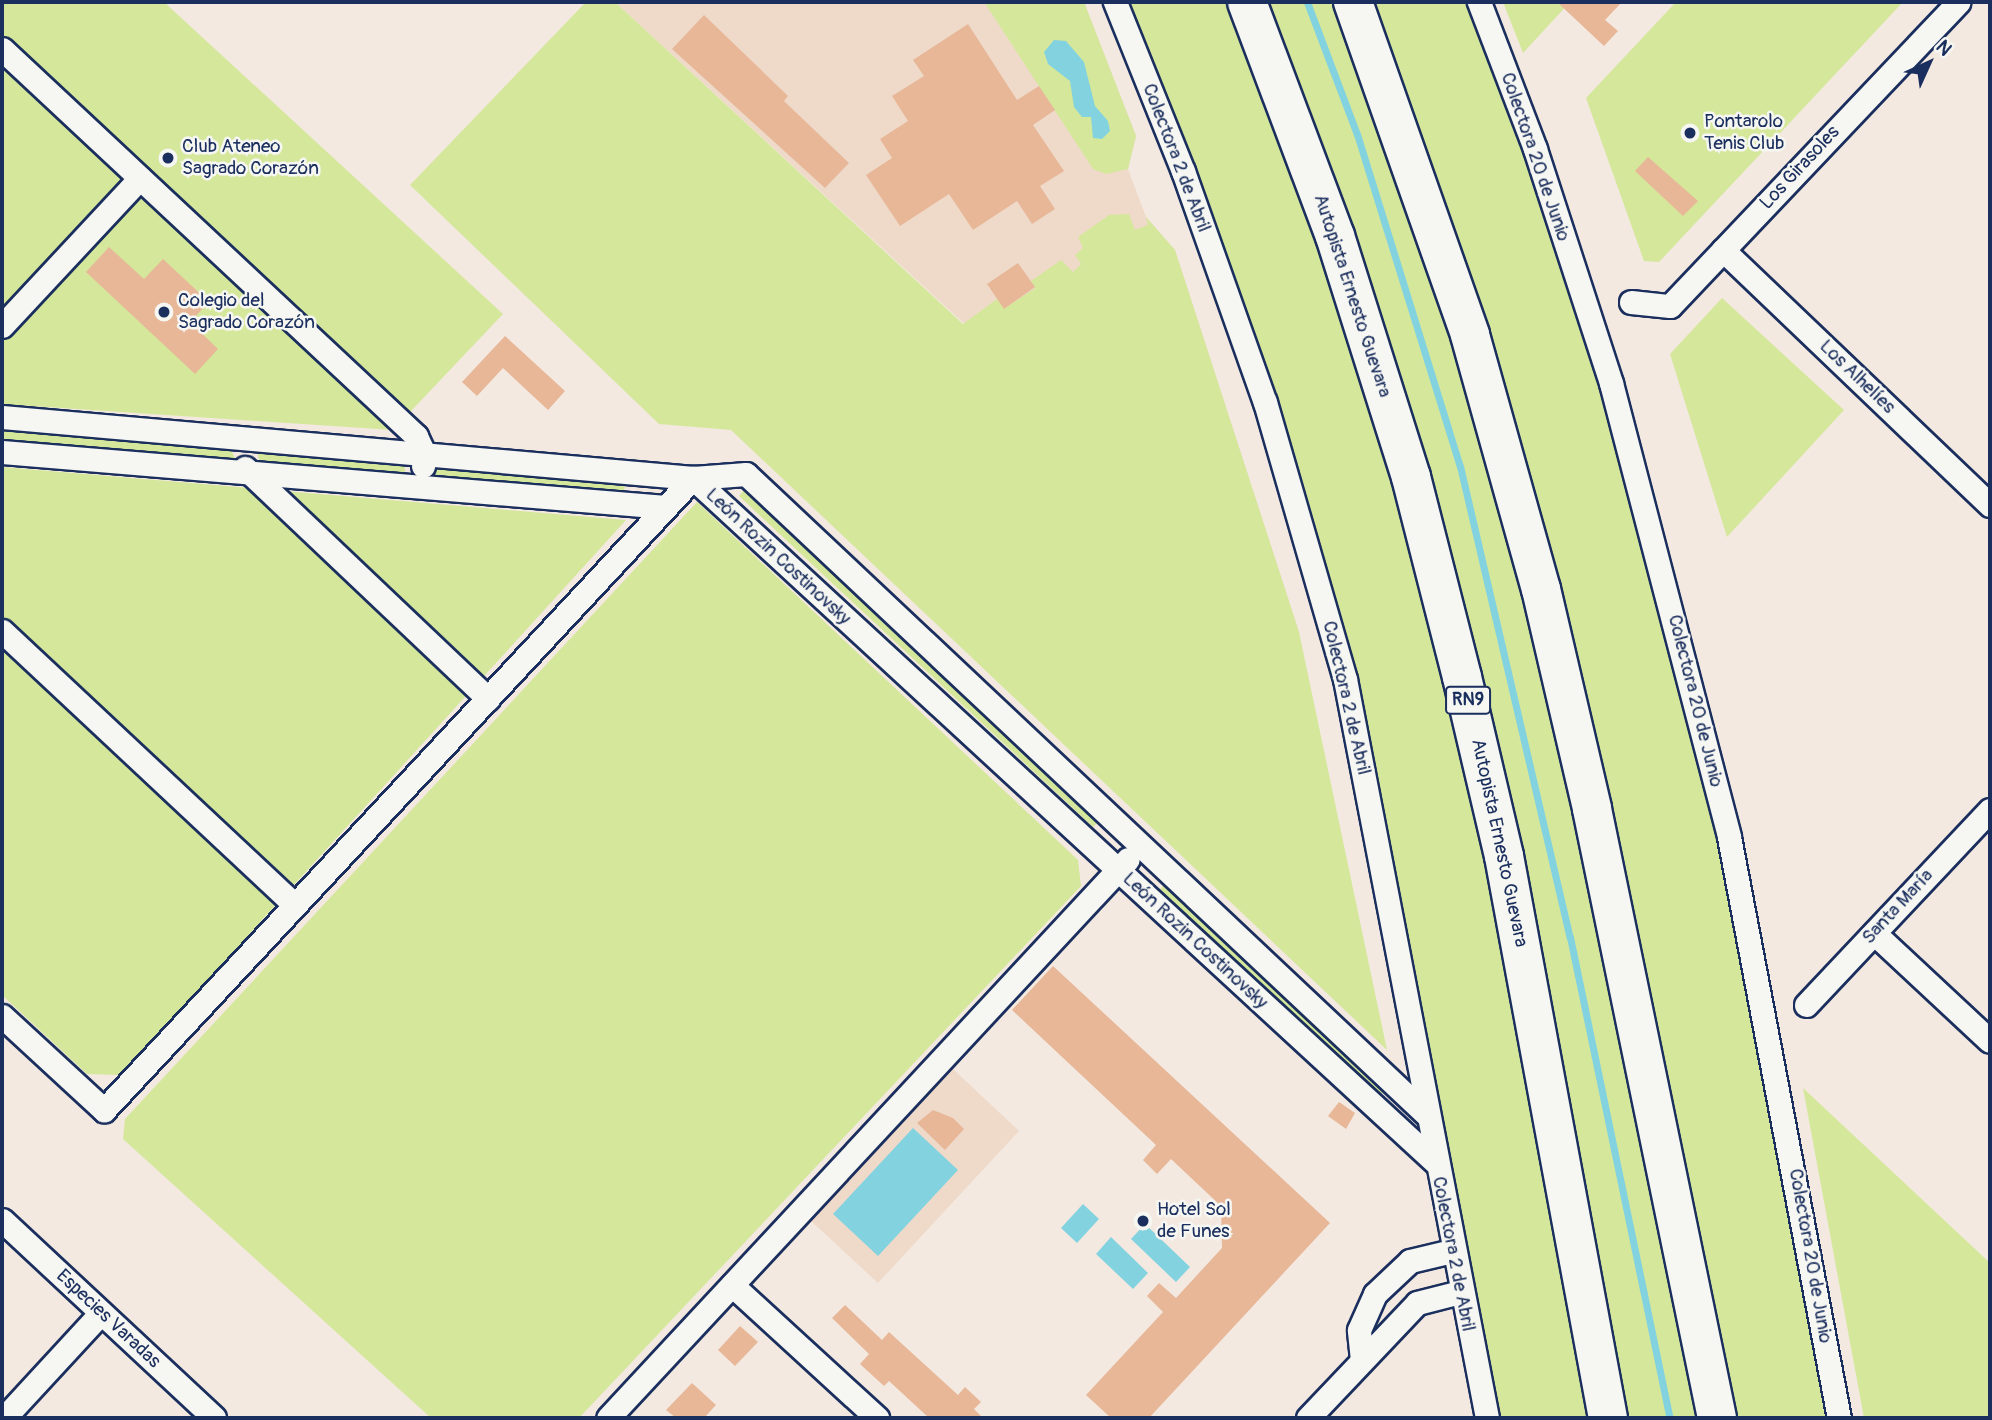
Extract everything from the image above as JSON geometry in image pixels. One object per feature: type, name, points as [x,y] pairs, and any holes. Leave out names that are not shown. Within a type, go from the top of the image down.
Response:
[{"type":"highway","name":"Autopista Ernesto Guevara","points":[[1247,2],[1335,236],[1411,477],[1462,677],[1504,856],[1608,1418]]},
{"type":"highway","points":[[1353,2],[1471,335],[1541,589],[1592,809],[1717,1418]]},
{"type":"street","name":"Colectora 2 de Abril","points":[[1115,2],[1183,171],[1265,401],[1345,679],[1452,1251],[1487,1418]]},
{"type":"street","name":"Colectora 20 de Junio","points":[[1479,2],[1535,149],[1611,383],[1719,797],[1774,1061],[1839,1418]]},
{"type":"street","name":"Los Girasoles","points":[[1631,302],[1651,307],[1670,306],[1958,2]]},
{"type":"street","points":[[2,49],[416,436],[425,455],[420,486]]},
{"type":"street","points":[[2,327],[140,178]]},
{"type":"street","name":"Los Alhelíes","points":[[1723,250],[1990,505]]},
{"type":"street","points":[[2,417],[693,478]]},
{"type":"street","points":[[245,472],[250,439]]},
{"type":"street","points":[[2,452],[666,507]]},
{"type":"street","points":[[245,472],[488,699]]},
{"type":"street","name":"León Rozin Costinovsky","points":[[693,478],[746,474],[1426,1114]]},
{"type":"street","name":"León Rozin Costinovsky","points":[[693,478],[1435,1161]]},
{"type":"street","points":[[2,1016],[104,1110],[693,478]]},
{"type":"street","points":[[2,631],[295,905]]},
{"type":"street","name":"Santa María","points":[[1806,1005],[1990,810]]},
{"type":"street","points":[[608,1418],[1141,845]]},
{"type":"street","points":[[1874,933],[1990,1041]]},
{"type":"street","name":"Especies Varadas","points":[[2,1220],[214,1418]]},
{"type":"street","points":[[1362,1360],[1359,1330],[1368,1303],[1410,1261],[1452,1251]]},
{"type":"street","points":[[732,1284],[877,1418]]},
{"type":"street","points":[[1308,1418],[1423,1299],[1460,1292]]},
{"type":"street","points":[[4,1418],[102,1313]]},
{"type":"shaded area","points":[[615,2],[1084,2],[1136,136],[1128,169],[1146,217],[1175,250],[1299,632]]},
{"type":"shaded area","points":[[953,1069],[1019,1131],[878,1283],[811,1221]]},
{"type":"green space","name":"Club Ateneo Sagrado Corazón","points":[[2,2],[164,2],[503,314],[393,430],[2,404]]},
{"type":"green space","points":[[586,2],[615,2],[963,324],[997,299],[1005,308],[1035,288],[1031,281],[1061,260],[1073,272],[1081,264],[1075,255],[1083,248],[1078,237],[1109,215],[1129,214],[1135,230],[1148,225],[1146,217],[1175,250],[1299,632],[1387,1050],[731,430],[659,424],[410,185]]},
{"type":"green space","points":[[984,2],[1084,2],[1136,136],[1128,169],[1106,174],[1093,169]]},
{"type":"green space","points":[[1115,2],[1479,2],[1666,587],[1839,1418],[1487,1418],[1345,679],[1265,402]]},
{"type":"green space","points":[[1503,2],[1570,2],[1523,53]]},
{"type":"green space","name":"Pontarolo Tenis Club","points":[[1676,2],[1903,2],[1659,262],[1644,261],[1586,98]]},
{"type":"green space","points":[[1722,298],[1844,410],[1727,537],[1670,354]]},
{"type":"green space","points":[[2,429],[230,448],[235,458],[230,463],[2,442]]},
{"type":"green space","points":[[264,450],[404,464],[405,470],[404,476],[266,465],[259,461],[258,454]]},
{"type":"green space","points":[[2,467],[626,520],[121,1075],[87,1074],[2,995]]},
{"type":"green space","points":[[441,467],[625,482],[624,495],[437,480],[434,472]]},
{"type":"green space","points":[[745,489],[1099,821],[1093,827],[739,496]]},
{"type":"green space","points":[[697,502],[1078,860],[1081,886],[579,1418],[431,1418],[123,1139],[125,1119]]},
{"type":"green space","points":[[1165,884],[1387,1088],[1380,1095],[1159,891]]},
{"type":"green space","points":[[1803,1088],[1990,1263],[1990,1418],[1864,1418]]},
{"type":"water","points":[[1054,40],[1066,41],[1084,62],[1095,106],[1108,121],[1110,131],[1102,139],[1093,138],[1091,117],[1082,117],[1074,107],[1070,81],[1048,64],[1044,52]]},
{"type":"water","points":[[913,1128],[958,1170],[878,1256],[833,1214]]},
{"type":"water","points":[[1083,1204],[1099,1219],[1077,1243],[1061,1228]]},
{"type":"water","points":[[1145,1224],[1190,1267],[1176,1282],[1131,1239]]},
{"type":"water","points":[[1111,1237],[1148,1273],[1133,1289],[1096,1254]]},
{"type":"building","points":[[1557,2],[1622,2],[1605,20],[1618,31],[1604,46]]},
{"type":"building","points":[[704,15],[788,96],[784,101],[849,163],[825,188],[672,49]]},
{"type":"building","points":[[968,24],[1017,100],[1039,86],[1055,110],[1033,125],[1064,171],[1040,186],[1055,209],[1032,224],[1017,201],[973,230],[949,194],[900,226],[866,175],[892,158],[880,139],[908,121],[892,96],[924,76],[913,60]]},
{"type":"building","points":[[1648,157],[1698,201],[1683,216],[1635,171]]},
{"type":"building","name":"Colegio del Sagrado Corazón","points":[[109,247],[144,279],[163,259],[209,302],[190,322],[218,349],[195,374],[86,272]]},
{"type":"building","points":[[1018,263],[1035,287],[1004,309],[987,284]]},
{"type":"building","points":[[505,336],[565,391],[548,410],[503,368],[477,396],[462,382]]},
{"type":"building","points":[[1053,966],[1330,1223],[1149,1418],[1111,1418],[1086,1395],[1163,1312],[1147,1296],[1159,1283],[1176,1298],[1222,1248],[1221,1206],[1171,1159],[1157,1174],[1143,1160],[1156,1145],[1012,1010]]},
{"type":"building","points":[[1339,1102],[1355,1113],[1346,1129],[1328,1116]]},
{"type":"building","points":[[933,1110],[953,1118],[964,1129],[945,1150],[917,1123]]},
{"type":"building","points":[[845,1305],[882,1340],[889,1332],[958,1395],[965,1387],[981,1402],[974,1409],[983,1418],[929,1418],[889,1381],[884,1386],[860,1364],[869,1354],[832,1318]]},
{"type":"building","points":[[740,1326],[758,1342],[735,1366],[718,1350]]},
{"type":"building","points":[[692,1383],[716,1405],[704,1418],[676,1418],[666,1410]]},
{"type":"waterway","points":[[1307,2],[1357,134],[1460,466],[1570,937],[1670,1418]]},
{"type":"place","name":"Pontarolo Tenis Club","points":[[1690,133]]},
{"type":"place","name":"Club Ateneo Sagrado Corazón","points":[[168,158]]},
{"type":"place","name":"Colegio del Sagrado Corazón","points":[[164,312]]},
{"type":"place","name":"Hotel Sol de Funes","points":[[1143,1221]]}]
